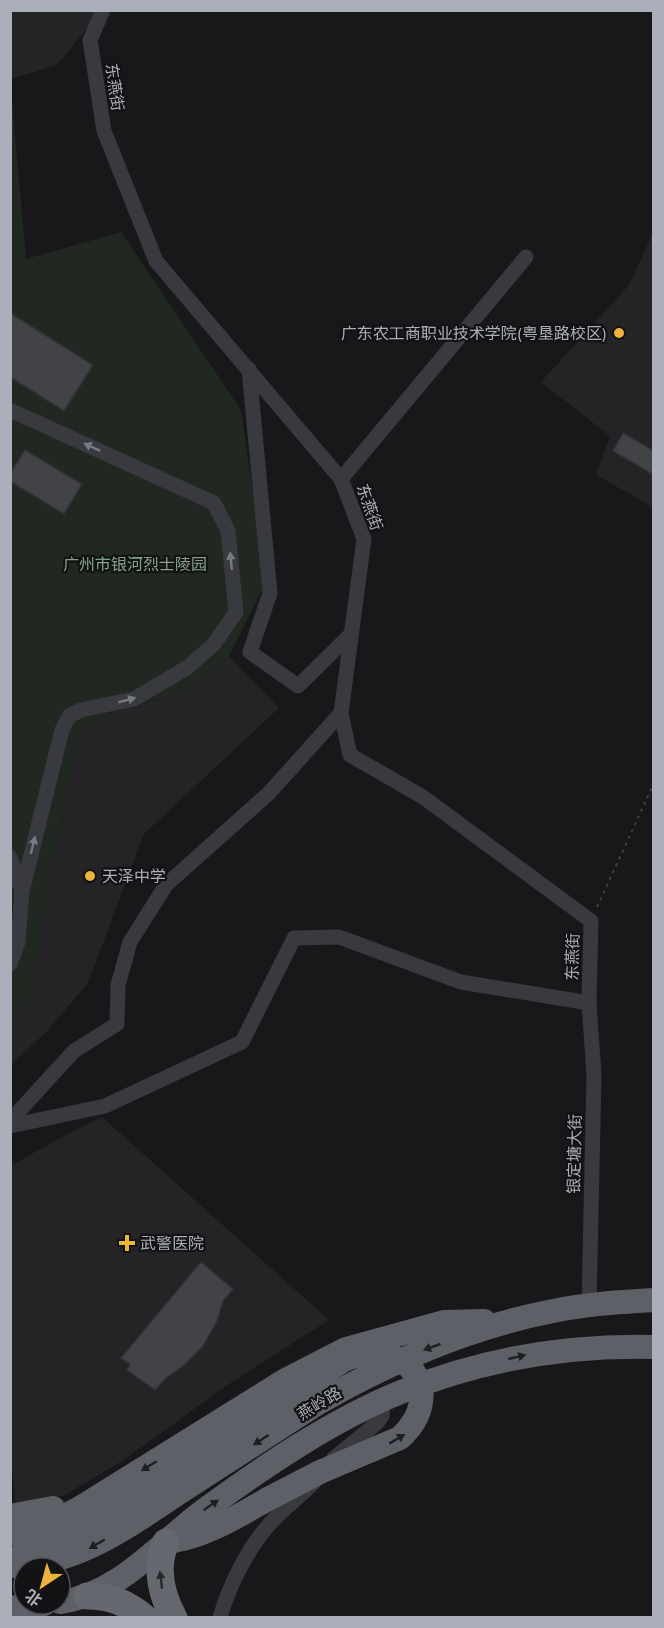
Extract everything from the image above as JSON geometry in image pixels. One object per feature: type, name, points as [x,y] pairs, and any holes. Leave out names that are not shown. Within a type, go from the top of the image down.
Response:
[{"type":"highway","name":"燕岭路","points":[[10,1566],[62,1560],[84,1551],[346,1387],[424,1349],[508,1322],[554,1311],[589,1305],[654,1300]]},
{"type":"highway","points":[[10,1534],[36,1528],[61,1518],[284,1381],[346,1348],[444,1322],[471,1320],[508,1322]]},
{"type":"highway","name":"燕岭路","points":[[72,1599],[102,1590],[127,1574],[202,1512],[290,1452],[400,1392],[462,1371],[529,1354],[595,1347],[654,1347]]},
{"type":"highway","points":[[10,1557],[46,1547],[73,1536],[115,1511],[344,1360],[358,1354],[384,1353],[397,1356],[406,1363],[419,1381],[422,1394],[417,1418],[400,1438],[337,1464],[191,1538],[166,1542],[160,1562],[160,1577],[163,1594],[174,1617]]},
{"type":"highway","points":[[10,1516],[70,1504],[106,1491]]},
{"type":"highway","points":[[62,1617],[87,1596],[109,1597],[122,1601],[145,1617]]},
{"type":"street","name":"东燕街","points":[[103,10],[90,40],[104,132],[156,261],[341,479],[364,539],[341,713],[350,755],[423,797],[591,921],[589,1003]]},
{"type":"street","points":[[341,479],[526,257]]},
{"type":"street","points":[[249,369],[270,593],[250,652],[298,686],[351,634]]},
{"type":"street","points":[[10,410],[214,503],[228,531],[236,612],[214,644],[188,668],[134,699],[81,710],[69,716],[62,730],[22,891],[18,942],[10,964]]},
{"type":"street","points":[[10,1121],[74,1051],[117,1024],[118,985],[129,942],[166,885],[269,794],[341,713]]},
{"type":"street","points":[[10,857],[22,891]]},
{"type":"street","points":[[10,1126],[105,1106],[242,1042],[294,938],[339,937],[461,982],[589,1003]]},
{"type":"street","name":"银定塘大街","points":[[589,1003],[594,1075],[589,1305]]},
{"type":"street","points":[[220,1617],[248,1553],[266,1528],[314,1483],[337,1455],[365,1435],[377,1423],[382,1416],[383,1401]]},
{"type":"path","points":[[591,921],[654,783]]},
{"type":"shaded area","points":[[11,11],[97,11],[91,23],[57,65],[11,79]]},
{"type":"shaded area","name":"广东农工商职业技术学院(粤垦路校区)","points":[[653,233],[653,507],[596,475],[610,436],[541,382],[629,285]]},
{"type":"shaded area","name":"天泽中学","points":[[229,656],[279,708],[144,834],[88,983],[47,1031],[11,1065],[11,1019],[35,988],[42,918],[80,732],[112,712],[189,690]]},
{"type":"shaded area","name":"武警医院","points":[[102,1117],[329,1320],[229,1384],[122,1461],[65,1495],[16,1509],[10,1446],[10,1166]]},
{"type":"green space","name":"广州市银河烈士陵园","points":[[10,79],[26,259],[121,232],[241,410],[257,522],[262,590],[229,656],[189,690],[112,712],[80,732],[42,918],[35,988],[11,1019]]},
{"type":"building","points":[[10,313],[93,365],[64,411],[10,377]]},
{"type":"building","points":[[623,433],[654,451],[654,475],[613,451]]},
{"type":"building","points":[[25,450],[82,484],[64,514],[10,481],[10,474]]},
{"type":"building","points":[[201,1262],[233,1289],[223,1301],[217,1321],[203,1346],[155,1390],[127,1370],[130,1364],[121,1358]]},
{"type":"place","name":"广东农工商职业技术学院(粤垦路校区)","points":[[619,333]]},
{"type":"place","name":"天泽中学","points":[[90,876]]},
{"type":"place","name":"武警医院","points":[[127,1243]]}]
